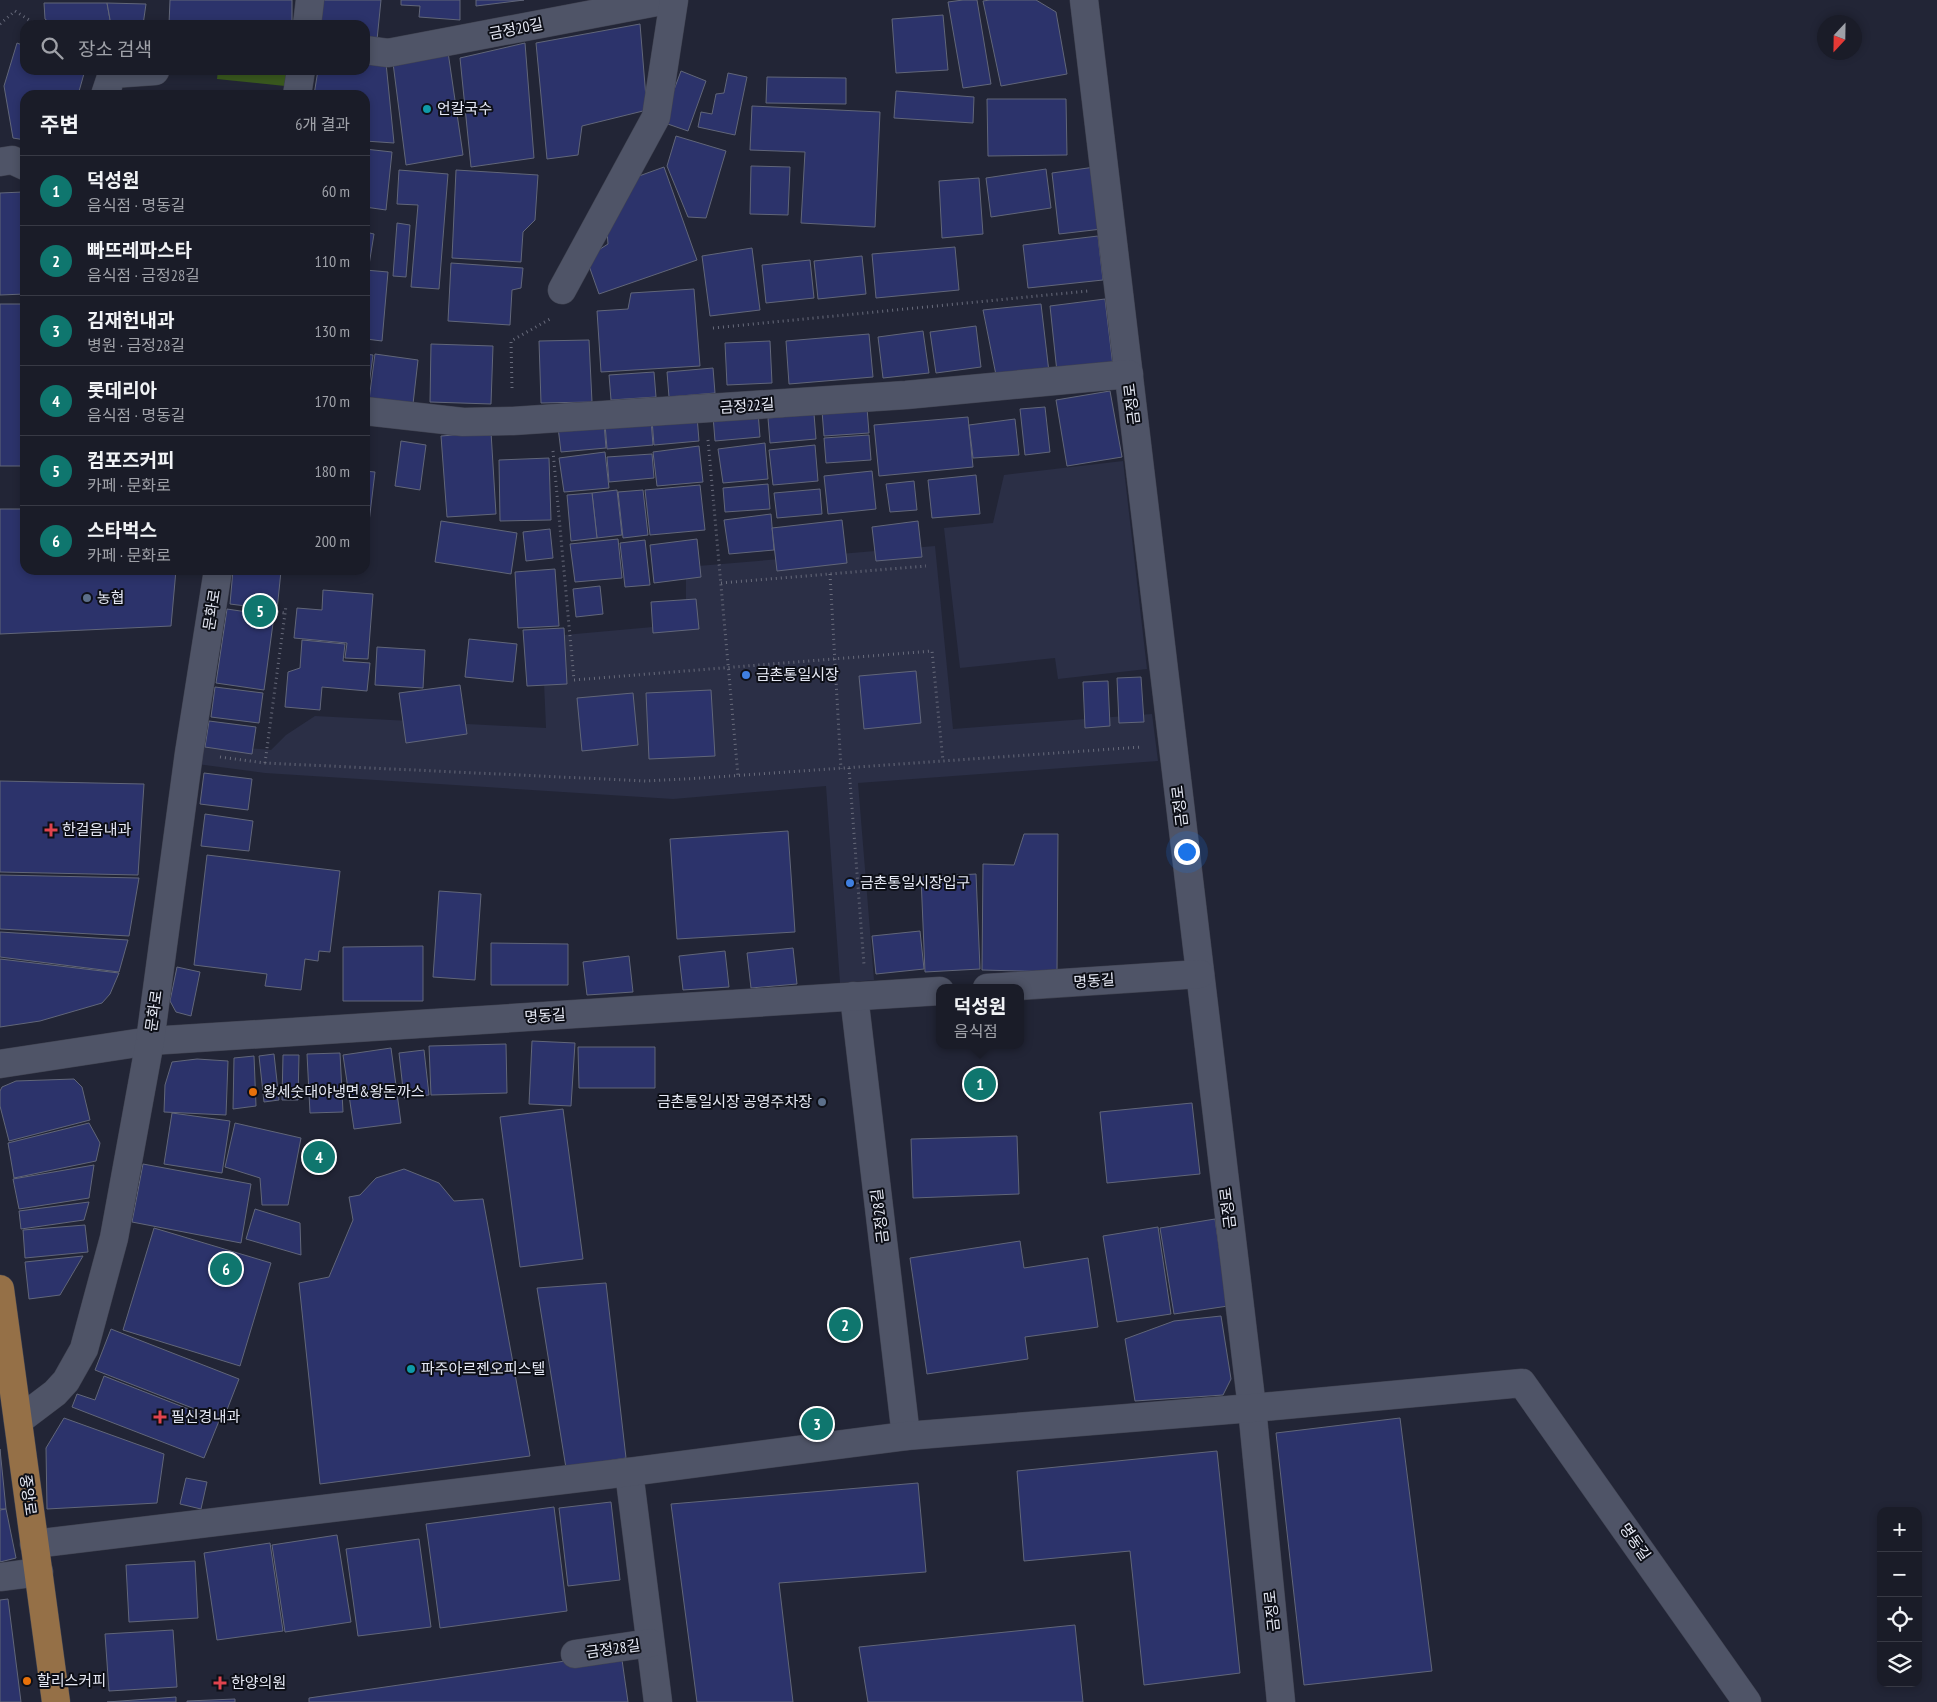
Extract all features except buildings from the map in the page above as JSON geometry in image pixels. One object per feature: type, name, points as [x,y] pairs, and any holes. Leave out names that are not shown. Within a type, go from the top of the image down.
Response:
[{"type":"main road","name":"중앙로","points":[[0,1289],[56,1702]]},
{"type":"street","points":[[308,20],[310,0]]},
{"type":"street","name":"금정20길","points":[[370,51],[388,53],[667,0]]},
{"type":"street","points":[[562,290],[656,117],[674,0]]},
{"type":"street","name":"금정로","points":[[1084,0],[1252,1408],[1281,1702]]},
{"type":"street","points":[[107,90],[112,75]]},
{"type":"street","points":[[298,90],[299,75]]},
{"type":"street","points":[[0,162],[12,160],[20,164]]},
{"type":"street","name":"금정22길","points":[[370,412],[463,422],[513,421],[906,395],[1129,374]]},
{"type":"street","name":"문화로","points":[[18,1421],[55,1393],[66,1381],[84,1349],[114,1238],[150,1041],[189,754],[217,575]]},
{"type":"street","name":"명동길","points":[[1024,986],[1200,974]]},
{"type":"street","name":"명동길","points":[[0,1064],[150,1041],[936,991]]},
{"type":"street","name":"금정28길","points":[[860,996],[906,1436]]},
{"type":"street","name":"명동길","points":[[1252,1408],[1522,1383],[1747,1702]]},
{"type":"street","points":[[34,1544],[629,1472],[906,1436],[1252,1408]]},
{"type":"street","points":[[629,1472],[658,1702]]},
{"type":"street","points":[[0,1577],[39,1572]]},
{"type":"street","name":"금정28길","points":[[575,1654],[650,1643]]},
{"type":"path","points":[[0,24],[15,11],[29,20]]},
{"type":"path","points":[[713,328],[1118,288]]},
{"type":"path","points":[[513,421],[511,341],[552,318],[562,290]]},
{"type":"path","points":[[705,408],[738,776]]},
{"type":"path","points":[[550,419],[574,680],[932,651],[943,761]]},
{"type":"path","points":[[721,583],[926,566]]},
{"type":"path","points":[[830,574],[841,768]]},
{"type":"path","points":[[214,603],[284,613]]},
{"type":"path","points":[[265,762],[286,606]]},
{"type":"path","points":[[189,754],[265,762],[646,781],[1173,744]]},
{"type":"path","points":[[849,768],[860,996]]},
{"type":"shaded area","points":[[1123,461],[1147,669],[1058,679],[1055,658],[960,668],[944,528],[993,523],[1004,475]]},
{"type":"shaded area","name":"금촌통일시장","points":[[935,546],[953,729],[1152,714],[1158,761],[858,783],[874,980],[840,983],[826,786],[673,799],[265,773],[197,764],[199,744],[271,750],[286,735],[315,716],[546,728],[542,637],[686,624],[686,567]]},
{"type":"green space","points":[[217,75],[287,75],[285,86],[217,79]]},
{"type":"place","name":"언칼국수","points":[[427,109]]},
{"type":"place","name":"농협","points":[[87,598]]},
{"type":"place","name":"컴포즈커피","points":[[260,611]]},
{"type":"place","name":"금촌통일시장","points":[[746,675]]},
{"type":"place","name":"한걸음내과","points":[[51,830]]},
{"type":"place","name":"금촌통일시장입구","points":[[850,883]]},
{"type":"place","name":"덕성원","points":[[980,1084]]},
{"type":"place","name":"왕세숫대야냉면&왕돈까스","points":[[253,1092]]},
{"type":"place","name":"금촌통일시장 공영주차장","points":[[822,1102]]},
{"type":"place","name":"롯데리아","points":[[319,1157]]},
{"type":"place","name":"스타벅스","points":[[226,1269]]},
{"type":"place","name":"빠뜨레파스타","points":[[845,1325]]},
{"type":"place","name":"파주아르젠오피스텔","points":[[411,1369]]},
{"type":"place","name":"필신경내과","points":[[160,1417]]},
{"type":"place","name":"김재헌내과","points":[[817,1424]]},
{"type":"place","name":"할리스커피","points":[[27,1681]]},
{"type":"place","name":"한양의원","points":[[220,1683]]}]
